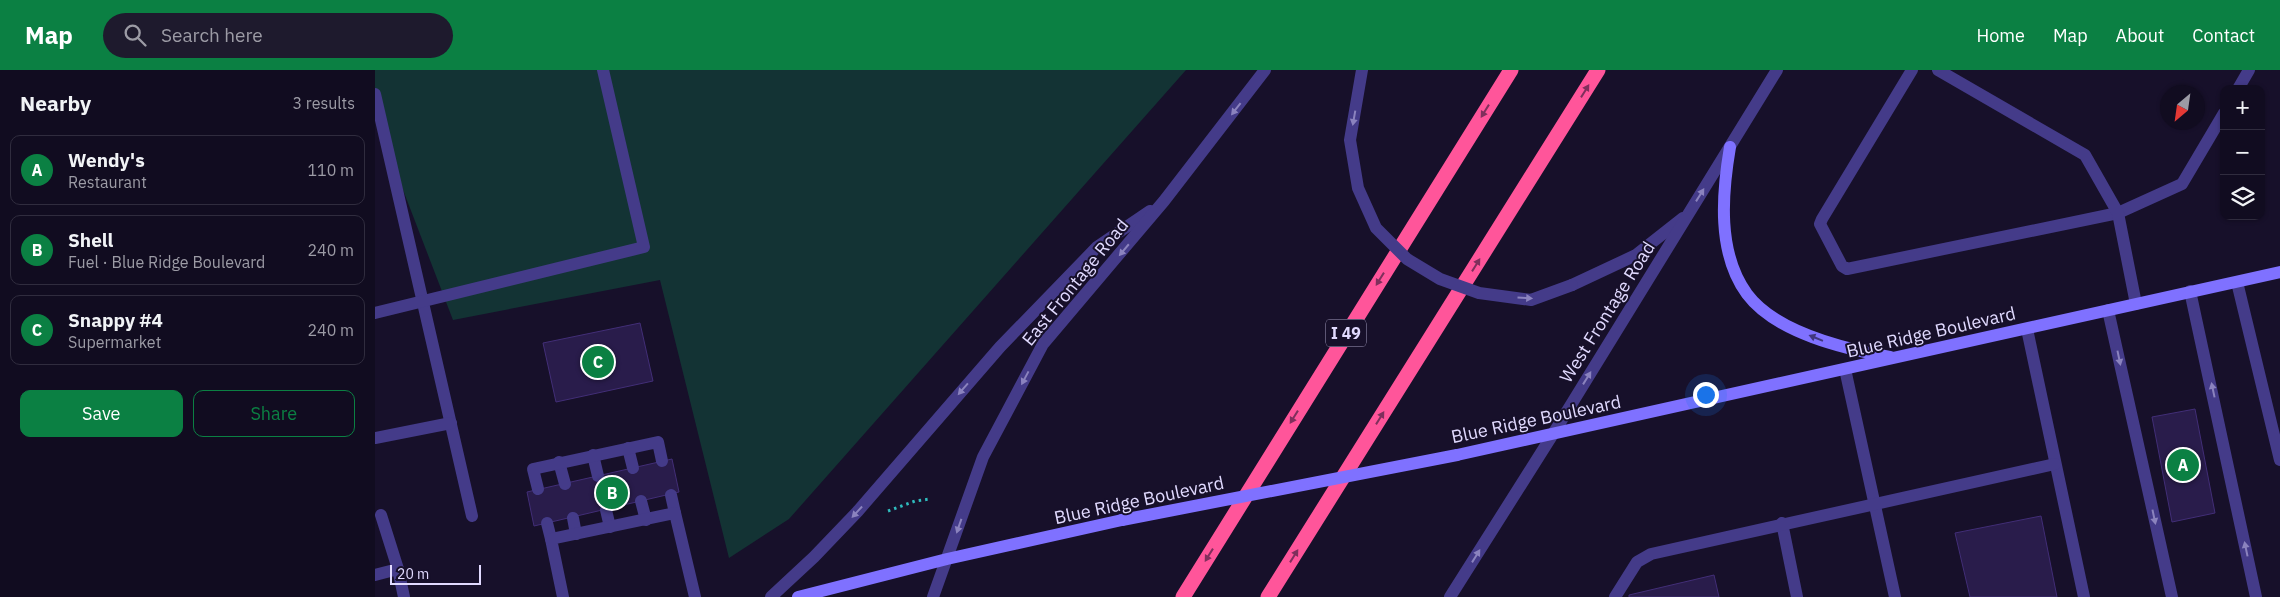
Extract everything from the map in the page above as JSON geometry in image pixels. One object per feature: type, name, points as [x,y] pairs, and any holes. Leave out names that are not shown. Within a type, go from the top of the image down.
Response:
[{"type":"highway","name":"I 49","points":[[1183,597],[1511,70]]},
{"type":"highway","points":[[1268,597],[1598,70]]},
{"type":"main road","points":[[1730,147],[1724,185],[1723,212],[1729,255],[1738,279],[1747,295],[1762,310],[1785,325],[1852,349],[1897,358]]},
{"type":"main road","name":"Blue Ridge Boulevard","points":[[799,597],[947,559],[1122,520],[1457,455],[2280,272]]},
{"type":"street","points":[[375,313],[644,247],[603,70]]},
{"type":"street","name":"East Frontage Road","points":[[933,597],[983,457],[1043,344],[1164,201],[1265,70]]},
{"type":"street","points":[[1362,70],[1350,140],[1358,188],[1376,228],[1407,259],[1440,279],[1479,293],[1531,300],[1573,286],[1635,255],[1689,213]]},
{"type":"street","name":"West Frontage Road","points":[[1450,597],[1553,434],[1777,70]]},
{"type":"street","points":[[1912,70],[1820,224],[1842,266],[1847,269],[2118,213],[2182,184],[2220,120]]},
{"type":"street","points":[[1938,70],[2085,155],[2118,213],[2136,304]]},
{"type":"street","points":[[2240,85],[2249,70]]},
{"type":"street","points":[[375,94],[472,516]]},
{"type":"street","points":[[771,597],[813,558],[858,511],[1000,347],[1097,247],[1164,201]]},
{"type":"street","points":[[2237,282],[2280,460]]},
{"type":"street","points":[[2190,291],[2256,597]]},
{"type":"street","points":[[2109,310],[2172,597]]},
{"type":"street","points":[[2027,328],[2084,597]]},
{"type":"street","points":[[1845,369],[1895,597]]},
{"type":"street","points":[[375,438],[451,423]]},
{"type":"street","points":[[538,489],[533,468],[559,462],[657,442],[663,461]]},
{"type":"street","points":[[629,448],[633,468]]},
{"type":"street","points":[[593,455],[598,476]]},
{"type":"street","points":[[559,462],[565,484]]},
{"type":"street","points":[[1615,597],[1637,562],[1651,554],[1874,502],[2055,464]]},
{"type":"street","points":[[671,495],[695,597]]},
{"type":"street","points":[[641,501],[646,520]]},
{"type":"street","points":[[606,510],[610,527]]},
{"type":"street","points":[[551,539],[675,513]]},
{"type":"street","points":[[381,515],[398,569],[404,597]]},
{"type":"street","points":[[573,518],[576,534]]},
{"type":"street","points":[[547,523],[563,597]]},
{"type":"street","points":[[1782,523],[1797,597]]},
{"type":"street","points":[[375,575],[398,569]]},
{"type":"path","points":[[885,513],[915,501],[930,499]]},
{"type":"green space","points":[[375,70],[1186,70],[789,519],[729,558],[660,280],[453,320],[375,117]]},
{"type":"building","points":[[640,323],[653,381],[556,402],[543,343]]},
{"type":"building","points":[[2195,409],[2215,513],[2172,522],[2152,417]]},
{"type":"building","points":[[672,459],[679,492],[534,526],[527,492]]},
{"type":"building","points":[[2041,516],[2057,597],[1970,597],[1955,533]]},
{"type":"building","points":[[1714,575],[1719,597],[1629,597],[1629,595]]},
{"type":"place","name":"Snappy #4","points":[[598,362]]},
{"type":"place","name":"Wendy's","points":[[2183,465]]},
{"type":"place","name":"Shell","points":[[612,493]]}]
